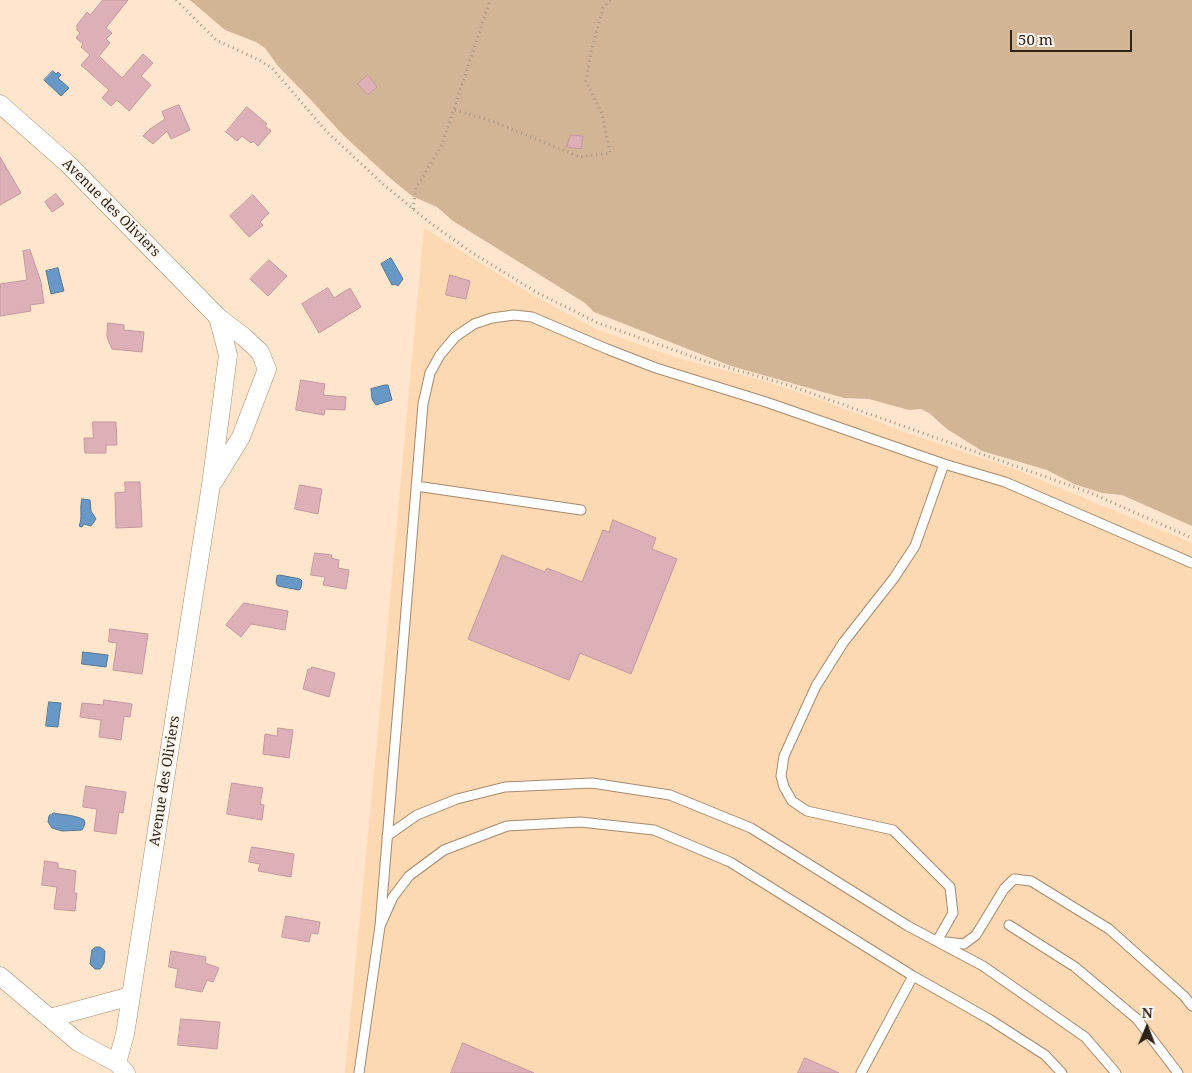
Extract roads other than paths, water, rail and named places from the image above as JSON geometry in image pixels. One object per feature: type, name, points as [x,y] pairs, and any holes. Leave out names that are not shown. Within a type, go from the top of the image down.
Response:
[{"type":"street","name":"Avenue des Oliviers","points":[[0,104],[68,164],[218,318],[244,336],[260,352],[267,369],[241,437],[211,485]]},
{"type":"street","name":"Avenue des Oliviers","points":[[122,1068],[125,1034],[211,485],[228,355],[218,318]]},
{"type":"street","points":[[0,976],[78,1042],[122,1068]]},
{"type":"street","points":[[50,1018],[131,996]]},
{"type":"lane","points":[[359,1073],[380,926],[423,404],[430,373],[440,355],[455,337],[474,324],[492,318],[514,315],[532,318],[656,368],[766,402],[944,464],[1005,482],[1192,563]]},
{"type":"lane","points":[[937,941],[953,913],[950,886],[893,830],[807,811],[792,802],[784,787],[781,776],[784,756],[816,686],[843,643],[894,578],[915,546],[944,464]]},
{"type":"lane","points":[[416,486],[581,510]]},
{"type":"lane","points":[[387,836],[416,815],[457,799],[505,787],[592,783],[670,795],[751,828],[908,926],[983,966],[1084,1036],[1116,1073]]},
{"type":"lane","points":[[380,926],[393,897],[409,876],[444,850],[507,826],[580,822],[654,830],[730,862],[913,976],[989,1019],[1045,1055],[1062,1073]]},
{"type":"lane","points":[[937,941],[964,944],[976,935],[1004,888],[1014,879],[1030,880],[1109,929],[1184,996],[1192,1006]]},
{"type":"lane","points":[[1008,925],[1075,967],[1137,1019],[1178,1073]]},
{"type":"lane","points":[[862,1073],[913,976]]},
{"type":"water","points":[[53,71],[61,75],[58,78],[69,88],[61,96],[44,80]]},
{"type":"water","points":[[391,258],[403,279],[398,286],[392,285],[381,264]]},
{"type":"water","points":[[58,268],[64,291],[51,294],[46,271]]},
{"type":"water","points":[[388,385],[392,400],[376,405],[372,399],[371,389]]},
{"type":"water","points":[[82,499],[90,500],[91,511],[96,519],[91,526],[84,524],[82,527],[79,526]]},
{"type":"water","points":[[277,576],[300,579],[302,581],[301,588],[299,590],[278,586],[276,583]]},
{"type":"water","points":[[83,652],[108,655],[106,667],[82,664]]},
{"type":"water","points":[[49,702],[61,703],[58,727],[46,726]]},
{"type":"water","points":[[54,813],[81,818],[85,824],[82,830],[62,831],[52,828],[48,822],[49,816]]},
{"type":"water","points":[[100,947],[105,951],[104,963],[100,969],[95,969],[90,964],[92,950]]}]
